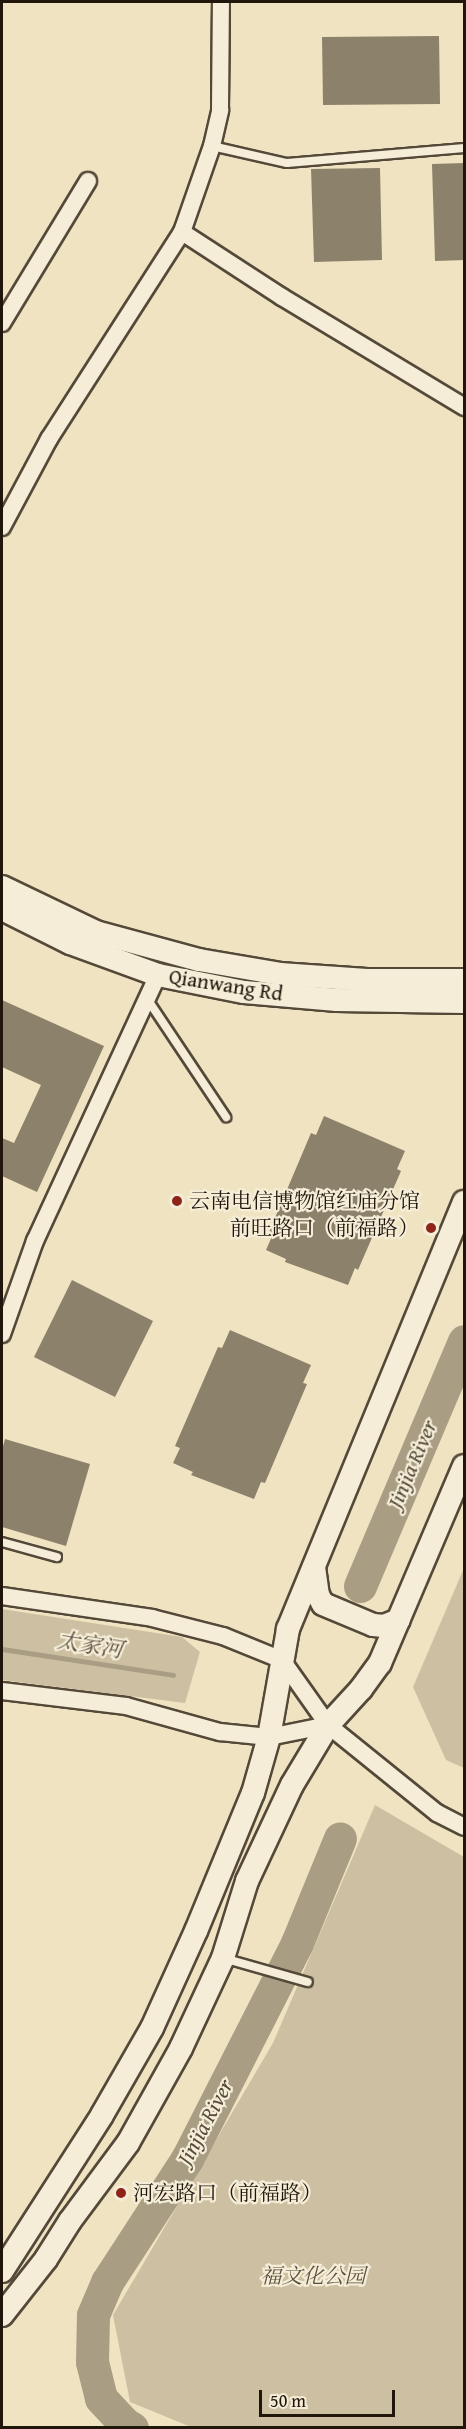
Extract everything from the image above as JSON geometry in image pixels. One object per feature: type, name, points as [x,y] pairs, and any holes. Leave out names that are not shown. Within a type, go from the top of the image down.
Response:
[{"type":"street","points":[[2,527],[49,439],[182,232],[212,146],[220,110],[221,2]]},
{"type":"street","points":[[2,323],[88,181]]},
{"type":"street","points":[[182,232],[282,297],[465,408]]},
{"type":"street","name":"Qianwang Rd","points":[[2,887],[96,932],[199,960],[280,974],[367,980],[454,980]]},
{"type":"street","name":"Qianwang Rd","points":[[2,909],[70,943],[158,975],[244,992],[337,1000],[465,1002]]},
{"type":"street","points":[[454,980],[465,968]]},
{"type":"street","points":[[2,1334],[36,1241],[158,975]]},
{"type":"street","points":[[2,2271],[102,2115],[152,2028],[196,1931],[253,1793],[269,1737],[288,1629],[465,1202]]},
{"type":"street","points":[[2,2315],[46,2259],[70,2221],[128,2143],[181,2048],[223,1958],[247,1881],[292,1785],[328,1725],[361,1689],[380,1663],[465,1466]]},
{"type":"street","points":[[314,1567],[318,1595],[323,1604],[373,1625],[384,1626],[399,1620]]},
{"type":"street","points":[[2,1596],[152,1618],[223,1636],[282,1660],[328,1725],[437,1813],[465,1827]]},
{"type":"street","points":[[2,1691],[126,1706],[220,1732],[269,1737],[328,1725]]},
{"type":"lane","points":[[212,146],[287,163],[465,148]]},
{"type":"lane","points":[[148,1000],[226,1117]]},
{"type":"lane","points":[[2,1542],[57,1557]]},
{"type":"lane","points":[[223,1958],[308,1982]]},
{"type":"green space","points":[[464,1568],[464,1768],[446,1760],[413,1687]]},
{"type":"green space","points":[[2,1609],[182,1637],[200,1652],[185,1703],[2,1680]]},
{"type":"green space","name":"福文化公园","points":[[375,1805],[464,1857],[464,2427],[191,2427],[130,2402],[113,2315],[273,2043]]},
{"type":"building","points":[[439,36],[440,104],[323,105],[322,37]]},
{"type":"building","points":[[465,163],[465,260],[435,261],[432,164]]},
{"type":"building","points":[[380,168],[382,260],[314,262],[311,169]]},
{"type":"building","points":[[2,1000],[104,1046],[37,1192],[2,1176],[2,1138],[14,1143],[41,1085],[2,1067]]},
{"type":"building","points":[[324,1116],[405,1151],[397,1169],[401,1171],[358,1270],[355,1268],[348,1285],[285,1262],[286,1259],[266,1250],[273,1234],[269,1232],[311,1133],[316,1135]]},
{"type":"building","points":[[72,1280],[153,1321],[115,1397],[34,1357]]},
{"type":"building","points":[[230,1330],[311,1365],[303,1383],[307,1384],[265,1483],[261,1482],[254,1499],[191,1475],[193,1472],[173,1463],[180,1448],[175,1446],[218,1347],[222,1348]]},
{"type":"building","points":[[5,1439],[90,1464],[66,1546],[2,1527],[2,1450]]},
{"type":"waterway","name":"Jinjia River","points":[[360,1586],[464,1341]]},
{"type":"waterway","name":"太家河","points":[[2,1649],[173,1675]]},
{"type":"waterway","name":"Jinjia River","points":[[132,2428],[125,2424],[101,2398],[92,2362],[93,2315],[107,2282],[187,2159],[297,1943],[340,1838]]},
{"type":"place","name":"云南电信博物馆红庙分馆","points":[[177,1201]]},
{"type":"place","name":"前旺路口（前福路）","points":[[431,1228]]},
{"type":"place","name":"河宏路口（前福路）","points":[[121,2193]]}]
